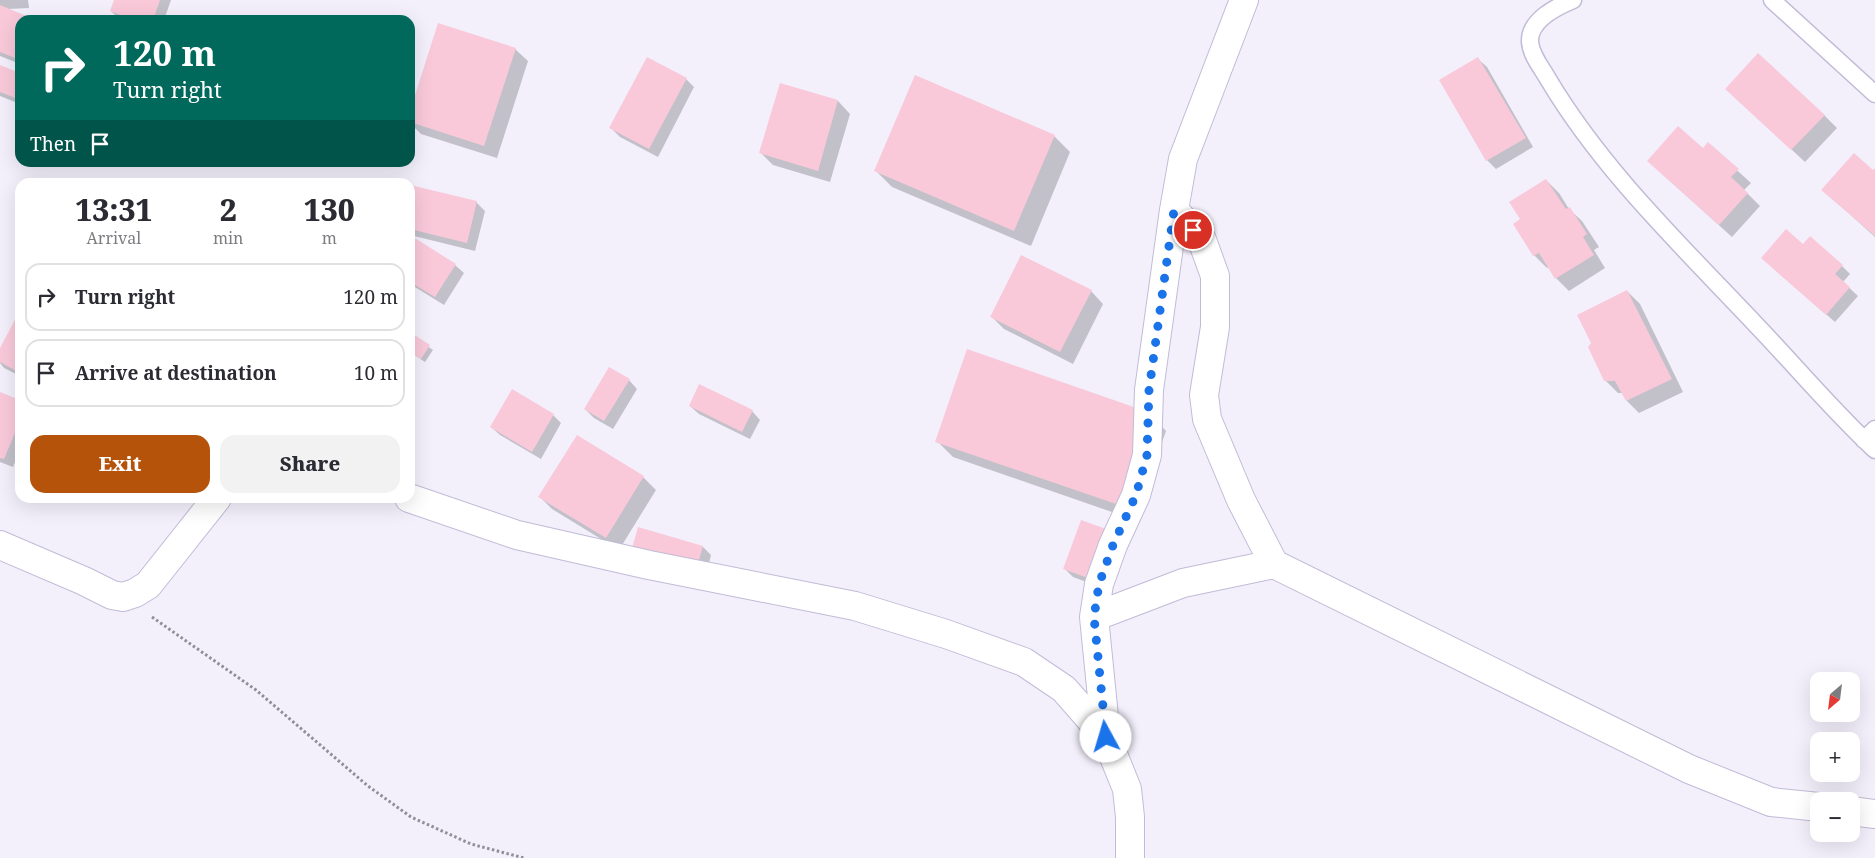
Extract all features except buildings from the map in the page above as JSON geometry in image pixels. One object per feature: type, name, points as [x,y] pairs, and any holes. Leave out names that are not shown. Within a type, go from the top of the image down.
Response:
[{"type":"street","points":[[1130,858],[1130,817],[1127,789],[1106,737],[1094,617],[1099,584],[1113,545],[1136,495],[1147,455],[1149,390],[1183,159],[1244,0]]},
{"type":"street","points":[[1174,210],[1202,240],[1215,276],[1215,327],[1204,395],[1207,418],[1241,500],[1274,564],[1689,769],[1771,802],[1810,807]]},
{"type":"street","points":[[415,500],[517,535],[648,565],[856,606],[946,634],[1024,662],[1064,689],[1106,737]]},
{"type":"street","points":[[0,545],[112,595],[123,597],[135,593],[148,585],[213,503]]},
{"type":"street","points":[[1094,617],[1183,583],[1274,564]]},
{"type":"street","points":[[1860,812],[1875,814]]},
{"type":"lane","points":[[1573,0],[1560,6],[1540,20],[1532,28],[1530,40],[1531,51],[1559,98],[1618,177],[1871,439]]},
{"type":"lane","points":[[1772,0],[1875,94]]},
{"type":"path","points":[[123,597],[256,690],[368,786],[411,817],[471,844],[524,858]]},
{"type":"route","points":[[1106,737],[1094,617],[1099,584],[1113,545],[1143,475],[1147,455],[1149,390],[1174,210],[1193,230]]}]
